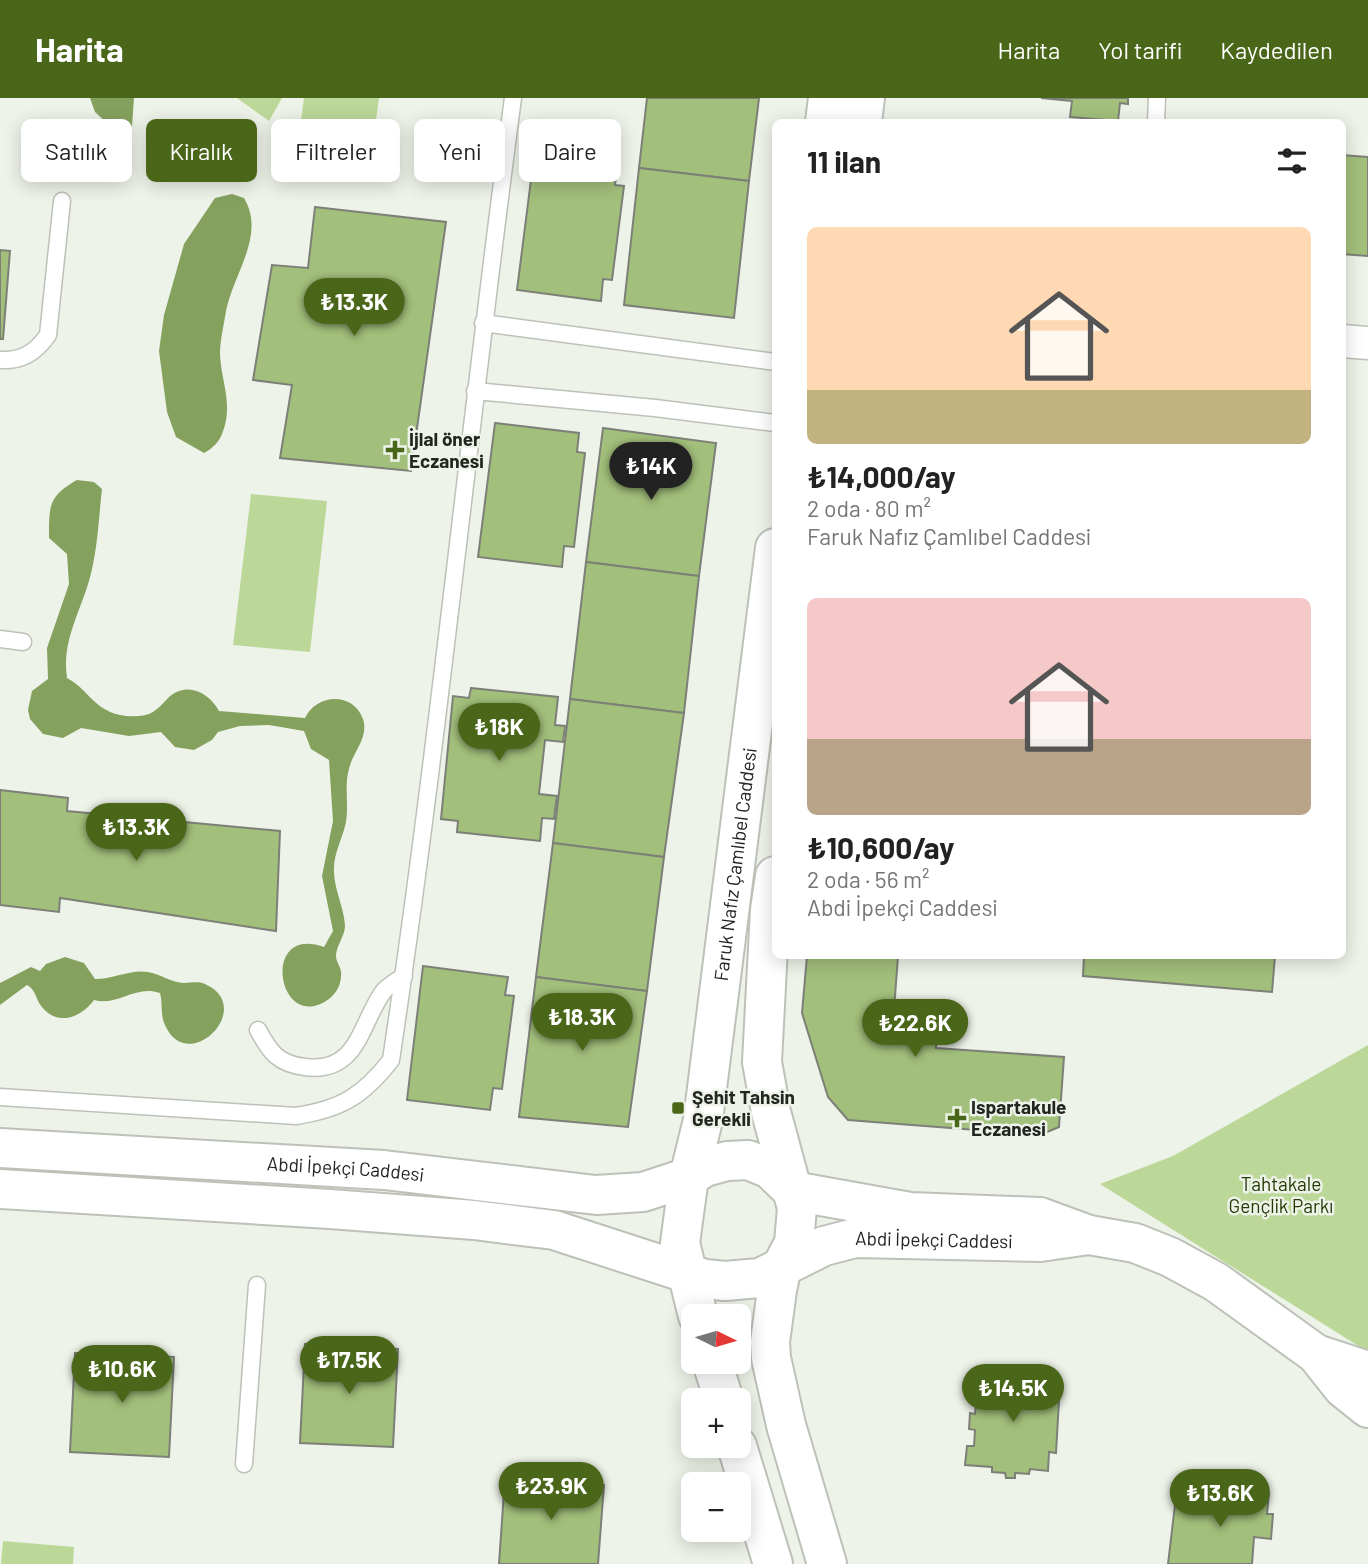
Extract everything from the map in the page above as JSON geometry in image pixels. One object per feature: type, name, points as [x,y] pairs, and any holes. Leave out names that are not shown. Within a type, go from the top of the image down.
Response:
[{"type":"street","points":[[825,119],[828,98]]},
{"type":"street","points":[[862,119],[865,98]]},
{"type":"street","points":[[1346,341],[1368,343]]},
{"type":"street","name":"Faruk Nafız Çamlıbel Caddesi","points":[[694,1304],[680,1242],[689,1177],[704,1120],[772,572]]},
{"type":"street","name":"Faruk Nafız Çamlıbel Caddesi","points":[[772,903],[762,1062],[771,1112],[797,1208],[794,1243],[782,1266],[770,1342],[771,1358],[793,1449],[827,1564]]},
{"type":"street","name":"Abdi İpekçi Caddesi","points":[[0,1148],[384,1170],[596,1195],[643,1192],[689,1177]]},
{"type":"street","points":[[689,1177],[705,1167],[727,1161],[748,1160],[769,1169],[793,1191]]},
{"type":"street","name":"Abdi İpekçi Caddesi","points":[[0,1189],[474,1220],[554,1230],[685,1272]]},
{"type":"street","name":"Abdi İpekçi Caddesi","points":[[793,1191],[910,1212],[1040,1217],[1089,1235],[1136,1243],[1170,1257],[1216,1282],[1317,1354]]},
{"type":"street","name":"Abdi İpekçi Caddesi","points":[[782,1266],[824,1246],[855,1238],[1040,1242],[1089,1235]]},
{"type":"street","points":[[685,1272],[726,1281],[760,1278],[782,1266]]},
{"type":"street","points":[[1317,1354],[1368,1371]]},
{"type":"street","points":[[1317,1354],[1343,1388],[1368,1408]]},
{"type":"street","points":[[741,1458],[773,1564]]},
{"type":"lane","points":[[0,1097],[296,1116],[330,1111],[356,1096],[376,1080],[391,1060],[404,976],[482,323],[513,98]]},
{"type":"lane","points":[[1156,119],[1157,98]]},
{"type":"lane","points":[[0,360],[25,358],[40,347],[48,335],[62,201]]},
{"type":"lane","points":[[482,323],[772,362]]},
{"type":"lane","points":[[475,391],[772,423]]},
{"type":"lane","points":[[0,639],[23,642]]},
{"type":"lane","points":[[258,1030],[272,1056],[292,1065],[321,1069],[343,1058],[366,1029],[383,991],[404,976]]},
{"type":"lane","points":[[244,1464],[257,1285]]},
{"type":"green space","points":[[237,98],[282,98],[269,121]]},
{"type":"green space","points":[[304,98],[379,98],[376,119],[301,119]]},
{"type":"green space","points":[[251,494],[327,501],[310,652],[233,645]]},
{"type":"green space","name":"Tahtakale Gençlik Parkı","points":[[1368,1045],[1368,1352],[1100,1184],[1173,1156]]},
{"type":"green space","points":[[3,1541],[74,1547],[73,1564],[1,1564]]},
{"type":"shaded area","points":[[90,98],[134,98],[132,126],[132,119],[102,119],[95,112]]},
{"type":"shaded area","points":[[232,194],[244,198],[252,226],[246,254],[230,296],[221,338],[220,354],[227,403],[225,423],[219,440],[204,453],[176,437],[167,412],[159,351],[164,315],[184,244],[215,198]]},
{"type":"shaded area","points":[[77,480],[94,482],[102,489],[92,569],[67,649],[67,678],[97,704],[120,715],[142,716],[153,712],[176,692],[191,690],[204,694],[219,711],[305,718],[317,704],[334,699],[351,704],[363,719],[364,732],[348,775],[346,822],[334,862],[335,883],[345,926],[336,956],[341,971],[340,983],[329,999],[311,1006],[298,1003],[288,993],[283,978],[284,963],[290,951],[303,944],[324,947],[333,931],[322,876],[333,821],[329,760],[311,749],[304,731],[269,725],[240,726],[218,732],[212,740],[194,750],[175,747],[161,732],[129,736],[81,728],[63,738],[43,734],[30,719],[28,710],[32,691],[48,679],[47,648],[69,584],[67,554],[49,538],[50,510],[60,491]]},
{"type":"shaded area","points":[[65,957],[84,963],[95,979],[142,971],[180,983],[205,984],[219,994],[224,1007],[221,1021],[213,1033],[201,1041],[188,1044],[175,1039],[165,1025],[160,993],[151,991],[110,1001],[94,1000],[76,1015],[62,1018],[48,1013],[27,985],[0,1005],[0,983],[31,967],[40,971],[46,964]]},
{"type":"building","points":[[647,98],[759,98],[749,181],[639,168]]},
{"type":"building","points":[[1041,98],[1128,98],[1128,104],[1120,103],[1118,119],[1094,119],[1070,117],[1072,101]]},
{"type":"building","points":[[1346,155],[1368,157],[1368,256],[1346,254]]},
{"type":"building","points":[[639,168],[749,181],[734,318],[624,305]]},
{"type":"building","points":[[531,182],[615,182],[615,185],[624,186],[612,280],[603,279],[601,301],[517,290]]},
{"type":"building","points":[[315,207],[446,222],[411,471],[280,458],[292,385],[253,380],[272,265],[308,268]]},
{"type":"building","points":[[0,250],[10,251],[3,339],[0,339]]},
{"type":"building","points":[[495,423],[579,433],[577,452],[585,453],[574,547],[564,546],[562,567],[478,557]]},
{"type":"building","points":[[603,428],[716,443],[699,576],[586,562]]},
{"type":"building","points":[[586,562],[699,576],[684,713],[570,699]]},
{"type":"building","points":[[471,688],[558,697],[555,725],[565,726],[563,742],[545,740],[539,794],[557,796],[554,819],[542,818],[540,841],[457,832],[458,821],[441,819],[453,696],[469,698]]},
{"type":"building","points":[[570,699],[684,713],[664,857],[553,843]]},
{"type":"building","points":[[0,790],[68,798],[67,811],[280,831],[276,931],[60,898],[59,912],[0,905]]},
{"type":"building","points":[[553,843],[664,857],[647,991],[536,977]]},
{"type":"building","points":[[807,959],[898,959],[894,1010],[939,1013],[936,1048],[1064,1057],[1059,1127],[1040,1135],[848,1120],[828,1097],[802,1013]]},
{"type":"building","points":[[1084,959],[1275,959],[1272,992],[1083,976]]},
{"type":"building","points":[[423,966],[508,977],[505,995],[514,996],[502,1089],[493,1088],[490,1110],[407,1100]]},
{"type":"building","points":[[536,977],[647,991],[628,1127],[519,1117]]},
{"type":"building","points":[[305,1344],[398,1349],[393,1447],[300,1443]]},
{"type":"building","points":[[75,1353],[174,1357],[169,1457],[70,1452]]},
{"type":"building","points":[[1012,1371],[1036,1377],[1036,1382],[1054,1384],[1053,1401],[1059,1401],[1056,1453],[1049,1452],[1048,1471],[1030,1469],[1029,1474],[1015,1473],[1015,1478],[1006,1478],[1005,1473],[992,1472],[992,1467],[965,1465],[967,1446],[974,1446],[975,1430],[969,1429],[970,1413],[975,1414],[977,1396],[970,1396],[971,1378],[997,1380],[998,1374],[1012,1375]]},
{"type":"building","points":[[505,1477],[604,1485],[598,1564],[499,1564]]},
{"type":"building","points":[[1221,1489],[1269,1493],[1267,1514],[1273,1514],[1271,1539],[1254,1537],[1252,1564],[1168,1564],[1175,1505],[1190,1506],[1191,1500],[1220,1503]]},
{"type":"place","name":"İjlal öner Eczanesi","points":[[395,450]]},
{"type":"place","name":"Şehit Tahsin Gerekli","points":[[678,1108]]},
{"type":"place","name":"Ispartakule Eczanesi","points":[[957,1118]]}]
